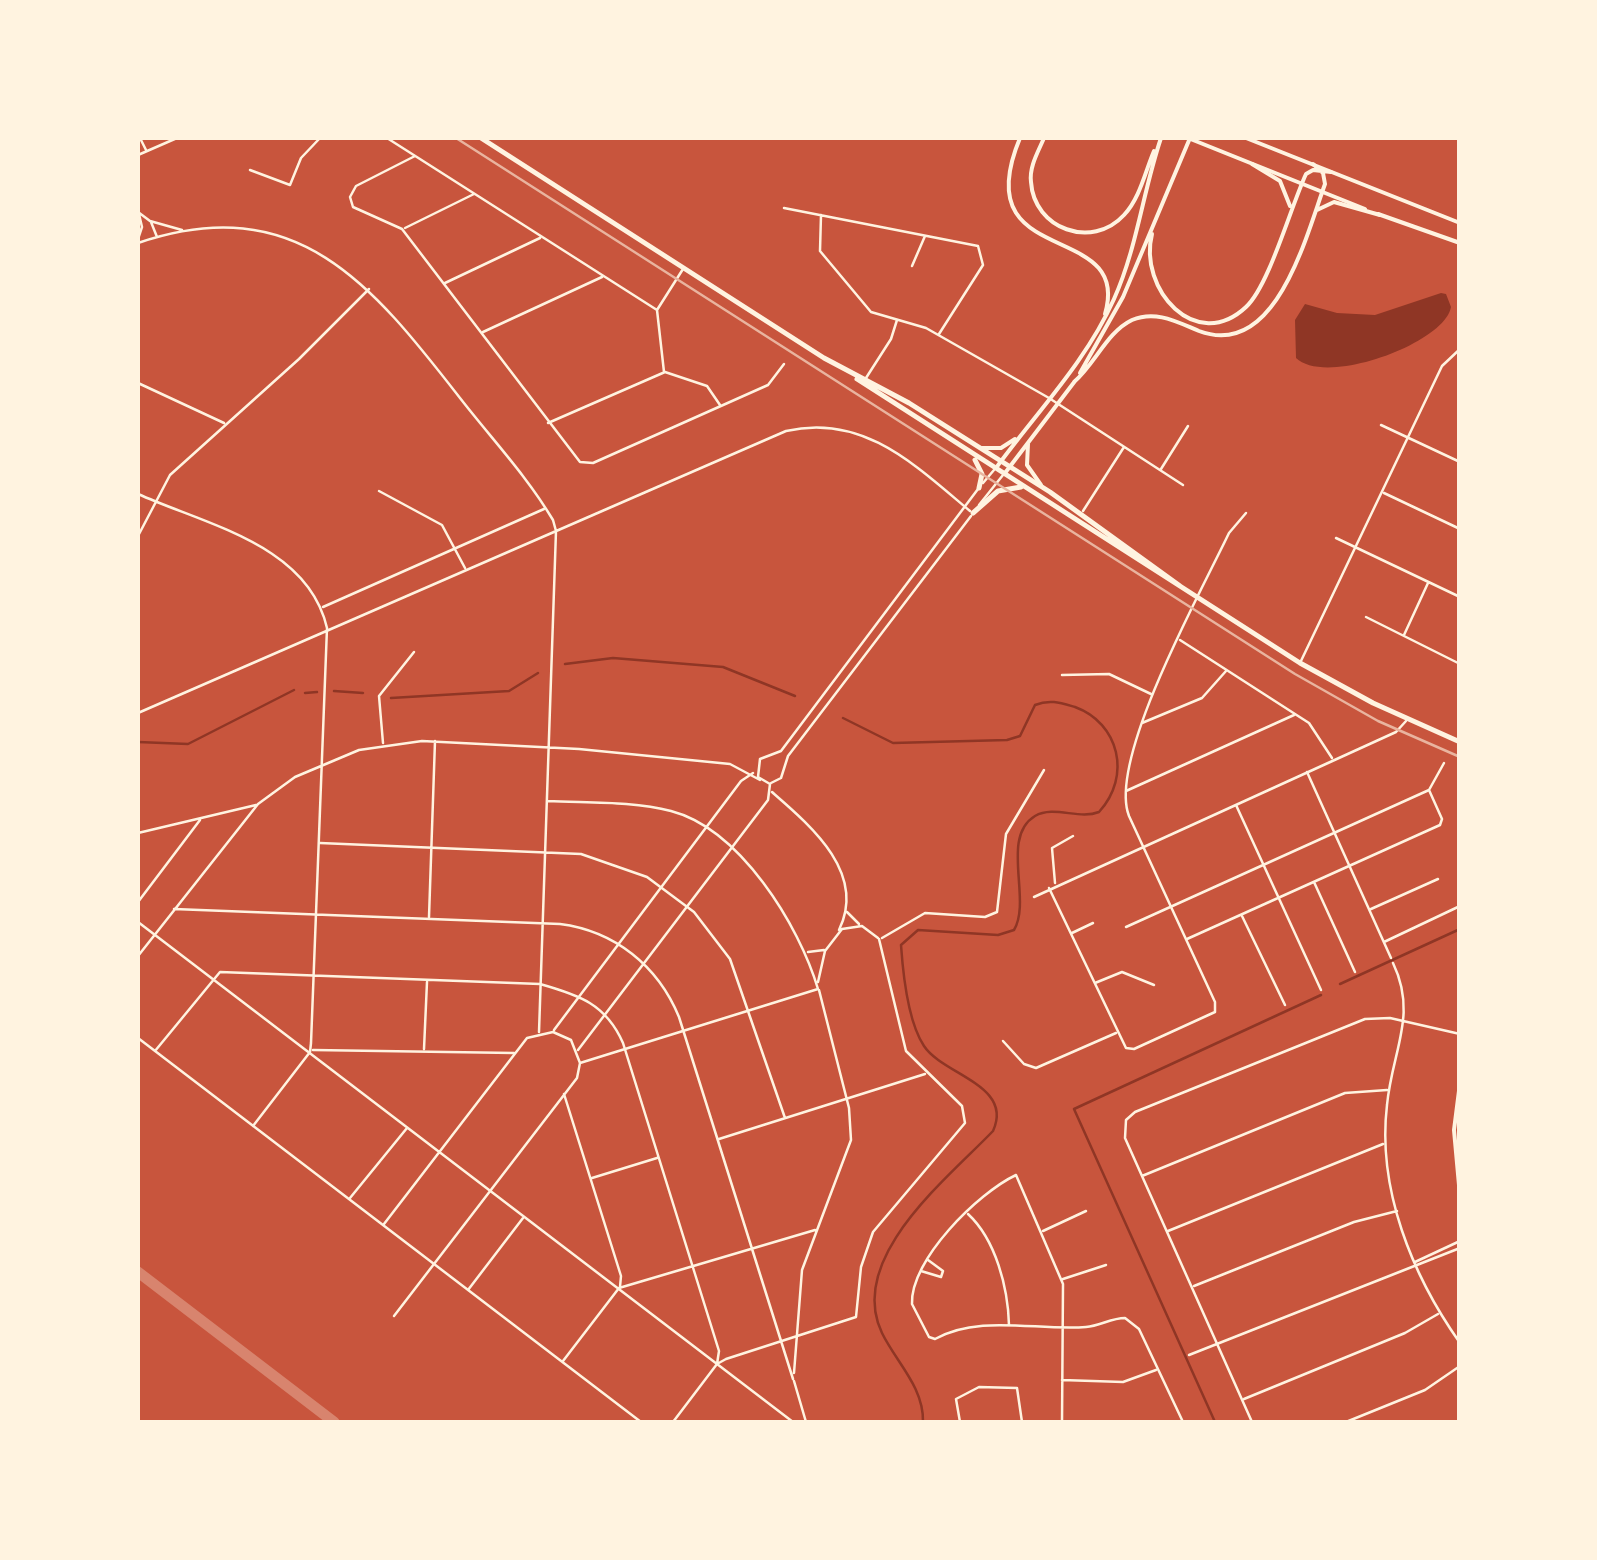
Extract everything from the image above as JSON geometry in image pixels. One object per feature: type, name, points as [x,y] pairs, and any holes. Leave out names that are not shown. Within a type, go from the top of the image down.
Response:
[{"type":"main road","points":[[482,138],[1300,663],[1460,742]]},
{"type":"main road","points":[[1020,138],[1008,170],[1010,201],[1035,234],[1074,249],[1098,266],[1109,294],[1103,322]]},
{"type":"main road","points":[[1044,138],[1032,167],[1031,186],[1037,206],[1049,221],[1073,232],[1096,232],[1122,218],[1136,198],[1160,138]]},
{"type":"main road","points":[[995,469],[1103,322],[1122,278],[1160,138]]},
{"type":"main road","points":[[1004,475],[1074,382],[1117,311],[1189,138],[1460,243]]},
{"type":"main road","points":[[1246,138],[1460,223]]},
{"type":"main road","points":[[1252,164],[1282,184],[1290,211]]},
{"type":"main road","points":[[1074,382],[1119,330],[1144,316],[1166,317],[1216,335],[1253,326],[1278,299],[1322,191],[1326,180],[1313,164]]},
{"type":"main road","points":[[1157,215],[1149,253],[1153,281],[1175,309],[1207,322],[1234,315],[1254,299],[1302,183],[1310,170],[1332,172]]},
{"type":"main road","points":[[1311,218],[1332,202],[1380,215]]},
{"type":"main road","points":[[864,382],[928,414],[1082,512],[1180,586]]},
{"type":"main road","points":[[923,423],[928,414]]},
{"type":"main road","points":[[981,448],[1001,448],[1020,437]]},
{"type":"main road","points":[[1030,440],[1027,465],[1044,488]]},
{"type":"main road","points":[[970,454],[982,472],[980,488]]},
{"type":"main road","points":[[973,513],[1000,490],[1024,488]]},
{"type":"main road","points":[[1076,521],[1082,512]]},
{"type":"main road","points":[[1460,1083],[1454,1146],[1460,1196]]},
{"type":"street","points":[[140,138],[146,151]]},
{"type":"street","points":[[138,155],[178,138]]},
{"type":"street","points":[[250,170],[290,185],[301,158],[320,138]]},
{"type":"street","points":[[387,138],[657,310]]},
{"type":"street","points":[[414,156],[356,186],[350,202],[359,211],[402,229],[577,460],[589,464],[771,384],[784,364]]},
{"type":"street","points":[[402,229],[474,193]]},
{"type":"street","points":[[784,208],[972,243],[982,252],[981,268],[938,336]]},
{"type":"street","points":[[138,212],[150,221],[183,231]]},
{"type":"street","points":[[138,212],[142,227],[138,241],[183,231],[242,230],[294,242],[343,267],[370,288],[546,508],[556,531],[539,1032]]},
{"type":"street","points":[[821,215],[817,241],[825,260],[867,309],[938,336],[1050,398],[1184,485]]},
{"type":"street","points":[[150,221],[157,237]]},
{"type":"street","points":[[912,266],[926,234]]},
{"type":"street","points":[[444,283],[541,236]]},
{"type":"street","points":[[664,372],[657,310],[684,268]]},
{"type":"street","points":[[483,332],[603,275]]},
{"type":"street","points":[[138,536],[170,474],[300,360],[370,288]]},
{"type":"street","points":[[864,382],[894,335],[898,319]]},
{"type":"street","points":[[1300,663],[1442,366],[1460,349]]},
{"type":"street","points":[[548,423],[664,372],[707,386],[721,406]]},
{"type":"street","points":[[138,384],[226,423]]},
{"type":"street","points":[[1381,425],[1460,462]]},
{"type":"street","points":[[1161,470],[1188,426]]},
{"type":"street","points":[[138,714],[764,439],[809,427],[850,430],[878,439],[973,513]]},
{"type":"street","points":[[1082,512],[1124,446]]},
{"type":"street","points":[[760,780],[756,771],[760,759],[781,750],[995,469]]},
{"type":"street","points":[[138,833],[258,804],[322,764],[383,744],[435,741],[730,764],[747,776],[770,784],[779,781],[788,756],[1004,475]]},
{"type":"street","points":[[379,491],[436,520],[465,569]]},
{"type":"street","points":[[1382,492],[1460,530]]},
{"type":"street","points":[[138,494],[287,562],[310,586],[327,628],[310,1052],[253,1126]]},
{"type":"street","points":[[321,608],[546,508]]},
{"type":"street","points":[[1049,888],[1128,1050],[1216,1010],[1126,808],[1126,791],[1140,723],[1152,694],[1229,533],[1246,513]]},
{"type":"street","points":[[1336,538],[1460,597]]},
{"type":"street","points":[[1403,637],[1429,582]]},
{"type":"street","points":[[1366,616],[1460,664]]},
{"type":"street","points":[[1180,640],[1317,730],[1333,760]]},
{"type":"street","points":[[383,744],[380,694],[414,652]]},
{"type":"street","points":[[1140,723],[1206,695],[1227,670]]},
{"type":"street","points":[[1062,675],[1109,674],[1152,694]]},
{"type":"street","points":[[1126,791],[1295,714]]},
{"type":"street","points":[[1034,897],[1055,884],[1398,730],[1407,719]]},
{"type":"street","points":[[430,919],[435,741]]},
{"type":"street","points":[[768,755],[780,759],[784,770]]},
{"type":"street","points":[[1126,927],[1428,790],[1444,762]]},
{"type":"street","points":[[879,939],[925,914],[984,917],[998,912],[1006,834],[1044,770]]},
{"type":"street","points":[[553,1032],[705,829],[747,776],[756,771]]},
{"type":"street","points":[[1307,772],[1391,958]]},
{"type":"street","points":[[770,784],[771,792],[832,855],[846,884],[846,911],[820,962],[818,988]]},
{"type":"street","points":[[1186,939],[1442,822],[1428,790]]},
{"type":"street","points":[[577,1052],[771,792]]},
{"type":"street","points":[[547,801],[666,810],[705,829],[768,888],[804,948],[818,988],[852,1129],[846,1161],[815,1230],[800,1284],[793,1379]]},
{"type":"street","points":[[138,956],[258,804]]},
{"type":"street","points":[[1235,804],[1321,990]]},
{"type":"street","points":[[138,902],[200,820]]},
{"type":"street","points":[[1055,884],[1052,850],[1072,836]]},
{"type":"street","points":[[319,842],[544,852],[600,859],[662,887],[688,906],[724,949],[751,1009],[785,1118]]},
{"type":"street","points":[[1370,910],[1438,878]]},
{"type":"street","points":[[1314,882],[1355,972]]},
{"type":"street","points":[[1384,942],[1460,906]]},
{"type":"street","points":[[174,910],[542,922],[587,928],[619,944],[644,963],[668,994],[683,1030],[806,1422]]},
{"type":"street","points":[[717,1364],[858,1315],[862,1267],[873,1232],[964,1123],[962,1106],[925,1074],[904,1047],[879,939],[846,911]]},
{"type":"street","points":[[1241,915],[1286,1005]]},
{"type":"street","points":[[138,922],[793,1422]]},
{"type":"street","points":[[1070,934],[1093,923]]},
{"type":"street","points":[[838,932],[848,926],[862,926]]},
{"type":"street","points":[[804,948],[817,954],[828,945]]},
{"type":"street","points":[[1394,963],[1406,994],[1388,1090],[1386,1176],[1414,1263],[1439,1313],[1460,1343]]},
{"type":"street","points":[[155,1051],[220,972],[540,984],[580,995],[606,1014],[624,1049],[719,1351],[717,1364],[673,1422]]},
{"type":"street","points":[[1093,983],[1122,972],[1154,986]]},
{"type":"street","points":[[424,1051],[427,980]]},
{"type":"street","points":[[580,1063],[818,988]]},
{"type":"street","points":[[1252,1422],[1124,1132],[1135,1112],[1356,1022],[1381,1017],[1460,1034]]},
{"type":"street","points":[[383,1225],[527,1038],[539,1032],[553,1032],[571,1040],[580,1063],[577,1078],[394,1316]]},
{"type":"street","points":[[1003,1040],[1024,1064],[1036,1068],[1117,1033]]},
{"type":"street","points":[[138,1038],[641,1422]]},
{"type":"street","points":[[310,1052],[324,1048],[516,1054]]},
{"type":"street","points":[[717,1139],[925,1074]]},
{"type":"street","points":[[1142,1176],[1353,1090],[1388,1090]]},
{"type":"street","points":[[562,1362],[619,1288],[621,1276],[564,1093]]},
{"type":"street","points":[[349,1200],[407,1128]]},
{"type":"street","points":[[1167,1232],[1385,1144]]},
{"type":"street","points":[[591,1178],[658,1158]]},
{"type":"street","points":[[1062,1422],[1063,1328],[1062,1280],[1016,1175],[990,1190],[920,1270],[912,1304],[933,1340],[959,1327],[1063,1328],[1128,1319],[1137,1326],[1183,1422]]},
{"type":"street","points":[[1192,1287],[1360,1220],[1398,1210]]},
{"type":"street","points":[[1041,1232],[1086,1211]]},
{"type":"street","points":[[967,1213],[982,1230],[1007,1292],[1008,1326]]},
{"type":"street","points":[[468,1290],[524,1217]]},
{"type":"street","points":[[619,1288],[815,1230]]},
{"type":"street","points":[[1189,1355],[1460,1241]]},
{"type":"street","points":[[1414,1263],[1460,1248]]},
{"type":"street","points":[[920,1270],[936,1278],[942,1275],[941,1269],[926,1259]]},
{"type":"street","points":[[1062,1280],[1106,1266]]},
{"type":"street","points":[[1242,1400],[1405,1333],[1439,1313]]},
{"type":"street","points":[[1346,1422],[1425,1390],[1460,1366]]},
{"type":"street","points":[[1062,1380],[1123,1382],[1158,1370]]},
{"type":"street","points":[[960,1422],[956,1402],[960,1394],[979,1387],[1013,1386],[1020,1391],[1022,1422]]},
{"type":"shaded area","points":[[1446,294],[1451,307],[1444,321],[1407,347],[1357,364],[1332,367],[1311,366],[1296,358],[1295,320],[1305,304],[1337,313],[1375,315]]},
{"type":"waterway","points":[[565,664],[613,658],[723,667],[795,696]]},
{"type":"waterway","points":[[391,698],[509,691],[538,673]]},
{"type":"waterway","points":[[138,742],[188,744],[294,690]]},
{"type":"waterway","points":[[334,691],[363,693]]},
{"type":"waterway","points":[[305,693],[317,692]]},
{"type":"waterway","points":[[843,718],[893,743],[1007,740],[1020,736],[1035,705],[1055,702],[1075,707],[1102,725],[1111,738],[1118,767],[1109,798],[1099,812],[1042,813],[1025,826],[1019,838],[1020,902],[1014,930],[998,935],[918,930],[901,945],[910,1011],[918,1036],[933,1056],[985,1092],[994,1102],[997,1115],[993,1131],[907,1222],[889,1249],[878,1276],[875,1305],[882,1333],[914,1386],[923,1422]]},
{"type":"waterway","points":[[1340,984],[1460,929]]},
{"type":"waterway","points":[[1215,1422],[1074,1109],[1321,995]]},
{"type":"taxiway","points":[[138,1272],[334,1422]]},
{"type":"railway","points":[[456,138],[1295,674],[1378,721],[1460,757]]}]
